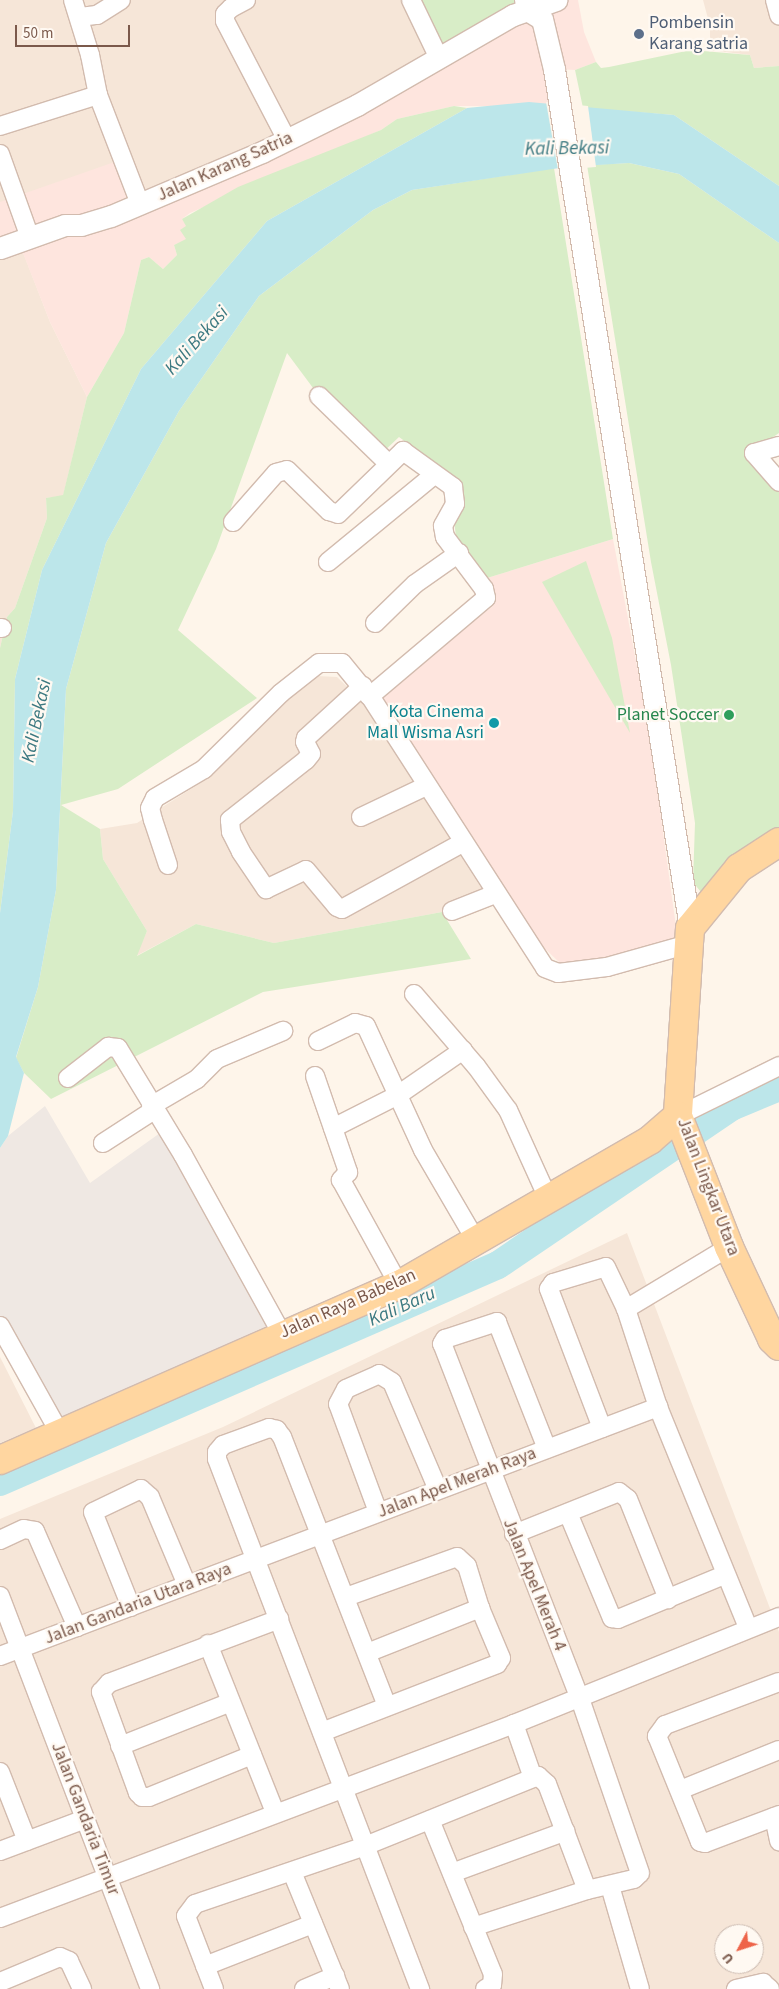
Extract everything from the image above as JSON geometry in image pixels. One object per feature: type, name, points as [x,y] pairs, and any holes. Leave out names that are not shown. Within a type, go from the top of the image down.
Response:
[{"type":"main road","points":[[689,936],[739,868],[779,842]]},
{"type":"main road","name":"Jalan Lingkar Utara","points":[[689,936],[679,1118],[729,1247],[777,1340]]},
{"type":"main road","name":"Jalan Raya Babelan","points":[[0,1460],[61,1435],[282,1334],[399,1285],[475,1239],[650,1140],[679,1118]]},
{"type":"street","points":[[72,0],[80,17],[98,95],[140,204]]},
{"type":"street","points":[[80,17],[97,16],[121,0]]},
{"type":"street","points":[[246,0],[231,8],[225,14],[226,21],[287,140]]},
{"type":"street","points":[[411,0],[438,56]]},
{"type":"street","points":[[776,0],[779,15]]},
{"type":"street","points":[[168,865],[150,808],[156,798],[204,769],[281,693],[319,663],[342,663],[366,691],[536,959],[546,968],[558,973],[607,967],[689,936],[558,100],[544,30],[531,4]]},
{"type":"street","name":"Jalan Karang Satria","points":[[0,248],[65,225],[81,225],[140,204],[287,140],[358,105],[438,56],[531,4]]},
{"type":"street","points":[[0,126],[98,95]]},
{"type":"street","points":[[0,154],[30,238]]},
{"type":"street","points":[[318,396],[388,463]]},
{"type":"street","points":[[779,446],[754,453],[779,482]]},
{"type":"street","points":[[233,522],[268,481],[281,471],[287,470],[329,511],[338,514],[388,463],[403,451],[455,492],[454,504],[443,526],[444,537],[459,552],[484,589],[486,598],[306,738],[305,742],[311,754],[306,760],[230,820],[229,825],[241,852],[266,890],[306,870],[342,909],[462,843]]},
{"type":"street","points":[[328,562],[434,474]]},
{"type":"street","points":[[375,623],[415,584],[459,552]]},
{"type":"street","points":[[361,817],[426,786]]},
{"type":"street","points":[[452,912],[495,894]]},
{"type":"street","points":[[414,994],[462,1050],[508,1110],[548,1198]]},
{"type":"street","points":[[318,1042],[360,1022],[366,1026],[424,1150],[475,1239]]},
{"type":"street","points":[[103,1143],[197,1079],[217,1059],[283,1031]]},
{"type":"street","points":[[68,1078],[114,1045],[183,1155],[282,1334]]},
{"type":"street","points":[[333,1128],[398,1095],[462,1050]]},
{"type":"street","points":[[679,1118],[779,1066]]},
{"type":"street","points":[[315,1076],[348,1172],[341,1180],[399,1285]]},
{"type":"street","points":[[626,1309],[729,1247]]},
{"type":"street","points":[[602,1428],[549,1289],[553,1284],[606,1267],[626,1309],[658,1407],[724,1574],[748,1628]]},
{"type":"street","name":"Jalan Apel Merah 4","points":[[473,1927],[587,1890],[610,1886],[636,1878],[640,1870],[580,1699],[489,1471],[442,1344],[445,1339],[497,1322],[547,1449]]},
{"type":"street","points":[[0,1326],[61,1435]]},
{"type":"street","points":[[378,1512],[338,1404],[346,1389],[379,1374],[392,1382],[438,1490]]},
{"type":"street","name":"Jalan Apel Merah Raya","points":[[256,1559],[658,1407]]},
{"type":"street","points":[[387,1706],[321,1534],[277,1430],[269,1428],[223,1445],[217,1452],[216,1460],[256,1559],[420,1989]]},
{"type":"street","points":[[131,1607],[93,1512],[97,1508],[141,1489],[150,1497],[187,1585]]},
{"type":"street","points":[[514,1534],[619,1492],[624,1495],[668,1599]]},
{"type":"street","points":[[568,1513],[612,1618],[618,1619],[724,1574]]},
{"type":"street","points":[[0,1540],[24,1530],[35,1531],[77,1627]]},
{"type":"street","points":[[322,1732],[500,1662],[467,1566],[457,1557],[346,1597]]},
{"type":"street","name":"Jalan Gandaria Utara Raya","points":[[0,1656],[256,1559]]},
{"type":"street","name":"Jalan Gandaria Timur","points":[[0,1596],[150,1989]]},
{"type":"street","points":[[367,1653],[480,1608]]},
{"type":"street","points":[[0,1918],[108,1878],[275,1812],[580,1699],[748,1628],[779,1618]]},
{"type":"street","points":[[252,1755],[146,1798],[138,1793],[100,1698],[105,1685],[208,1644],[279,1619]]},
{"type":"street","points":[[208,1644],[275,1812]]},
{"type":"street","points":[[779,1682],[661,1728],[658,1736],[696,1836],[703,1843],[776,1816],[779,1841]]},
{"type":"street","points":[[120,1746],[231,1702]]},
{"type":"street","points":[[514,1724],[533,1778]]},
{"type":"street","points":[[680,1790],[779,1750]]},
{"type":"street","points":[[0,1772],[27,1841]]},
{"type":"street","points":[[214,1989],[186,1916],[190,1908],[365,1846],[533,1778],[542,1776],[545,1779],[587,1890]]},
{"type":"street","points":[[0,1851],[85,1819]]},
{"type":"street","points":[[430,1820],[492,1974],[492,1985],[485,1989]]},
{"type":"street","points":[[452,1873],[566,1831]]},
{"type":"street","points":[[292,1872],[338,1983],[304,1989]]},
{"type":"street","points":[[610,1886],[640,1989]]},
{"type":"street","points":[[205,1966],[313,1924]]},
{"type":"street","points":[[0,1982],[60,1957],[69,1961],[82,1989]]},
{"type":"street","points":[[736,1989],[763,1983],[770,1989]]},
{"type":"shaded area","points":[[0,0],[411,0],[438,56],[357,105],[19,242],[50,322],[87,397],[63,496],[46,498],[47,518],[15,608],[7,617],[0,648]]},
{"type":"shaded area","points":[[556,0],[578,0],[584,32],[596,62],[575,70],[554,69],[558,106],[454,106],[397,119],[381,130],[190,213],[182,219],[187,226],[186,240],[174,245],[177,255],[163,269],[149,257],[141,260],[124,333],[87,397],[50,322],[19,243],[0,248],[0,202],[123,159],[140,204]]},
{"type":"shaded area","points":[[703,0],[779,0],[779,66],[754,68],[750,55],[710,50],[710,26]]},
{"type":"shaded area","points":[[613,539],[649,730],[678,941],[594,964],[561,964],[535,939],[380,693],[493,606],[487,578]]},
{"type":"shaded area","points":[[317,676],[337,677],[362,701],[487,897],[442,912],[274,943],[196,924],[136,956],[147,931],[103,859],[100,829],[137,823],[210,777],[287,695]]},
{"type":"shaded area","points":[[45,1106],[90,1183],[160,1133],[271,1324],[60,1420],[0,1317],[0,1148],[8,1136]]},
{"type":"shaded area","points":[[627,1233],[779,1632],[779,1989],[0,1989],[0,1519],[223,1427]]},
{"type":"shaded area","points":[[0,1357],[36,1428],[0,1443]]},
{"type":"green space","points":[[411,0],[515,0],[513,15],[438,56]]},
{"type":"green space","points":[[691,50],[750,55],[754,68],[779,66],[779,186],[674,115],[583,108],[575,70],[596,62],[601,68],[609,67]]},
{"type":"green space","points":[[454,106],[467,108],[267,221],[141,369],[42,570],[15,679],[13,811],[0,913],[0,648],[7,617],[15,608],[47,518],[46,498],[63,495],[87,397],[124,333],[141,260],[149,257],[163,269],[177,255],[174,245],[186,239],[180,230],[186,226],[182,219],[238,187],[381,130],[397,119]]},
{"type":"green space","points":[[629,163],[679,174],[779,243],[779,433],[751,452],[779,487],[779,830],[704,896],[693,882],[695,823],[671,665],[651,562],[587,165]]},
{"type":"green space","points":[[554,168],[613,539],[487,578],[456,537],[454,520],[463,490],[453,476],[399,437],[380,455],[319,396],[287,353],[216,549],[178,630],[257,698],[118,789],[61,805],[100,829],[103,859],[147,931],[137,956],[196,924],[274,943],[442,912],[471,959],[263,992],[51,1099],[24,1073],[16,1058],[38,987],[56,890],[66,689],[106,543],[179,411],[259,296],[373,210],[412,190]]},
{"type":"green space","points":[[586,561],[612,638],[630,733],[542,582]]},
{"type":"water","name":"Kali Bekasi","points":[[529,102],[674,115],[779,186],[779,243],[679,174],[629,163],[566,167],[412,190],[373,210],[259,296],[179,411],[106,543],[66,689],[56,890],[38,987],[16,1057],[24,1073],[8,1136],[0,1148],[0,913],[13,811],[15,679],[42,570],[141,369],[267,221],[467,108]]},
{"type":"pier","points":[[546,102],[588,106],[596,167],[558,170]]},
{"type":"waterway","name":"Kali Baru","points":[[0,1482],[498,1265],[731,1107],[779,1087]]},
{"type":"place","name":"Pombensin Karang satria","points":[[639,34]]},
{"type":"place","name":"Planet Soccer","points":[[729,715]]},
{"type":"place","name":"Kota Cinema Mall Wisma Asri","points":[[494,723]]}]
